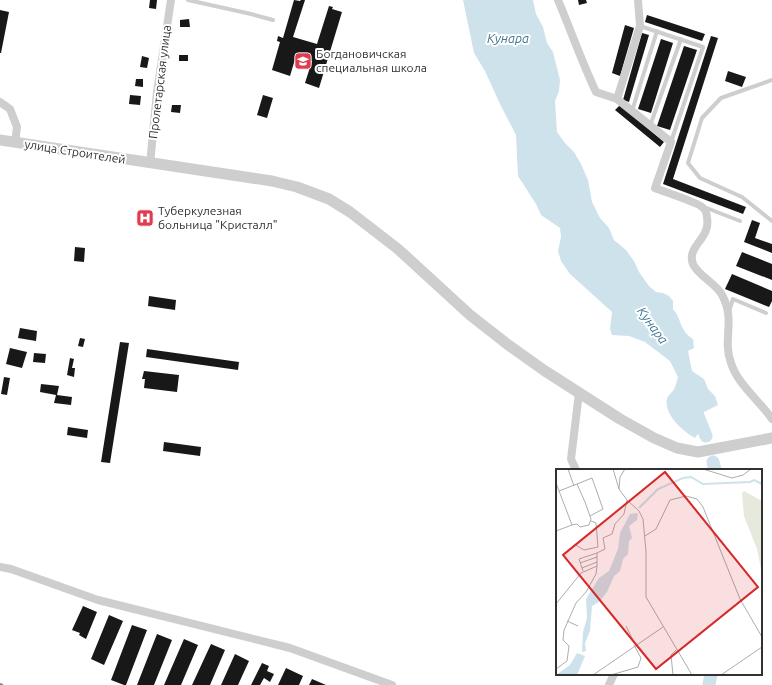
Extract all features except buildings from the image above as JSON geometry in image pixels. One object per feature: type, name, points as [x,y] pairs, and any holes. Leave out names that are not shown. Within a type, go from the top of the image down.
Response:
[{"type":"street","name":"Пролетарская улица","points":[[150,164],[158,92],[171,0]]},
{"type":"street","points":[[558,0],[596,92],[617,99],[671,142],[655,188],[702,206],[707,215],[708,225],[704,237],[693,251],[692,258],[694,266],[722,294],[729,310],[727,344],[730,363],[738,378],[772,419]]},
{"type":"street","points":[[617,99],[640,26],[638,0]]},
{"type":"street","points":[[0,102],[10,108],[18,127],[15,143]]},
{"type":"street","name":"улица Строителей","points":[[0,140],[150,164],[272,181],[297,187],[328,199],[350,212],[398,248],[470,315],[501,339],[545,371],[620,419],[654,438],[677,448],[698,452],[772,438]]},
{"type":"street","points":[[576,469],[571,458],[579,393]]},
{"type":"street","points":[[0,567],[11,569],[98,600],[290,648],[392,685]]},
{"type":"street","points":[[609,685],[614,675]]},
{"type":"lane","points":[[188,0],[273,20]]},
{"type":"lane","points":[[640,26],[703,47],[671,142]]},
{"type":"lane","points":[[632,112],[657,31]]},
{"type":"lane","points":[[650,126],[680,39]]},
{"type":"lane","points":[[772,80],[721,98],[702,118],[688,163],[700,178],[742,197],[772,221]]},
{"type":"lane","points":[[702,206],[740,222]]},
{"type":"lane","points":[[729,310],[733,298],[766,313]]},
{"type":"water","name":"Кунара","points":[[463,0],[533,0],[536,14],[543,27],[547,43],[553,52],[560,80],[559,91],[555,101],[557,132],[574,152],[581,164],[588,180],[592,202],[600,218],[609,228],[614,240],[626,250],[649,286],[656,292],[669,296],[673,301],[673,309],[685,332],[693,339],[694,348],[688,351],[692,371],[704,379],[708,389],[715,396],[718,405],[704,412],[702,419],[703,427],[695,438],[675,422],[668,411],[667,399],[674,389],[678,377],[670,361],[645,342],[629,336],[612,335],[610,329],[612,312],[570,274],[561,261],[558,251],[561,237],[560,228],[541,215],[536,204],[518,176],[516,135],[485,71],[474,53]]},
{"type":"waterway","name":"Кунара","points":[[696,411],[706,436]]},
{"type":"waterway","name":"Кунара","points":[[713,462],[715,469]]},
{"type":"waterway","name":"Кунара","points":[[709,685],[711,675]]},
{"type":"place","name":"Богдановичская специальная школа","points":[[303,61]]},
{"type":"place","name":"Туберкулезная больница \"Кристалл\"","points":[[145,218]]}]
